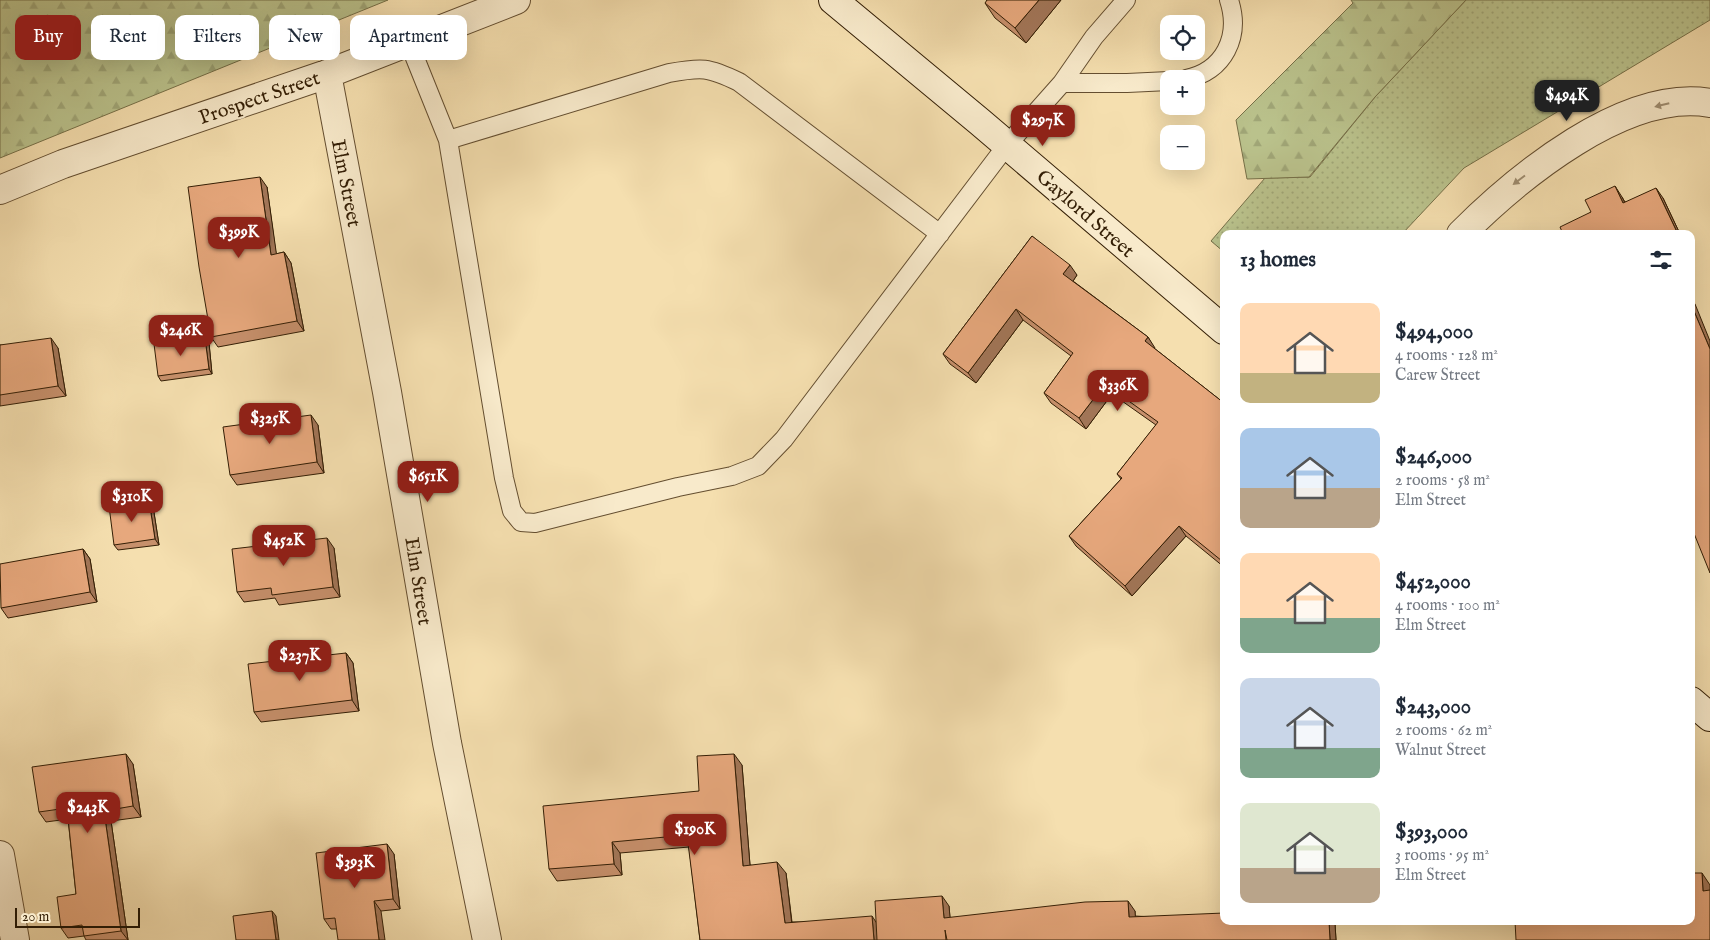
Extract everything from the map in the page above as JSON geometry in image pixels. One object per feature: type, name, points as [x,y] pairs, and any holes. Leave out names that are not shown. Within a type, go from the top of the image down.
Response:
[{"type":"street","name":"Prospect Street","points":[[467,20],[516,0]]},
{"type":"street","name":"Gaylord Street","points":[[832,0],[1007,145],[1220,327]]},
{"type":"street","name":"Prospect Street","points":[[0,190],[72,161],[364,60]]},
{"type":"street","name":"Elm Street","points":[[327,74],[387,392],[447,743],[487,940]]},
{"type":"street","points":[[1464,230],[1514,184],[1555,154],[1591,132],[1628,114],[1668,103],[1697,100],[1710,103]]},
{"type":"street","points":[[1695,704],[1710,717]]},
{"type":"street","points":[[0,855],[15,940]]},
{"type":"lane","points":[[416,60],[448,140],[504,478],[512,511],[521,522],[535,523],[678,487],[732,476],[758,466],[784,438],[1007,145],[1062,82],[1094,37],[1126,0]]},
{"type":"lane","points":[[1205,72],[1221,60],[1228,47],[1232,30],[1229,0]]},
{"type":"lane","points":[[448,140],[669,73],[696,68],[716,71],[739,82],[940,234]]},
{"type":"lane","points":[[1062,82],[1160,81]]},
{"type":"green space","points":[[0,0],[388,0],[340,20],[340,15],[269,15],[269,48],[259,53],[259,15],[175,15],[175,60],[241,60],[0,158]]},
{"type":"green space","points":[[1351,0],[1466,0],[1375,97],[1309,177],[1247,179],[1236,120],[1353,3]]},
{"type":"green space","points":[[1466,0],[1710,0],[1710,20],[1464,168],[1406,230],[1220,230],[1265,178],[1310,177],[1375,97]]},
{"type":"green space","points":[[1220,230],[1220,249],[1211,241]]},
{"type":"building","points":[[987,0],[1039,0],[1015,28],[985,3]]},
{"type":"building","points":[[260,177],[271,255],[284,252],[297,321],[211,337],[188,187]]},
{"type":"building","points":[[1615,186],[1623,203],[1656,188],[1676,230],[1561,230],[1560,227],[1591,212],[1585,200]]},
{"type":"building","points":[[1032,236],[1070,265],[1063,274],[1148,337],[1145,341],[1220,400],[1220,559],[1179,526],[1125,586],[1069,536],[1122,478],[1117,474],[1158,422],[1105,384],[1079,418],[1044,393],[1073,353],[1016,309],[968,373],[943,354]]},
{"type":"building","points":[[1695,313],[1710,349],[1710,573],[1695,536]]},
{"type":"building","points":[[51,338],[58,386],[0,395],[0,345]]},
{"type":"building","points":[[205,338],[209,369],[158,376],[154,344]]},
{"type":"building","points":[[311,415],[317,462],[230,475],[223,427]]},
{"type":"building","points":[[149,500],[155,539],[114,545],[109,506]]},
{"type":"building","points":[[327,538],[333,587],[272,595],[271,588],[237,592],[232,549]]},
{"type":"building","points":[[83,549],[90,592],[1,608],[0,564]]},
{"type":"building","points":[[346,653],[352,700],[254,712],[248,664]]},
{"type":"building","points":[[126,754],[133,806],[104,811],[121,931],[84,936],[82,925],[61,928],[57,897],[76,894],[67,808],[39,812],[32,767]]},
{"type":"building","points":[[734,754],[743,866],[777,862],[785,923],[872,916],[874,940],[700,940],[687,835],[612,842],[614,864],[549,869],[543,806],[699,791],[697,756]]},
{"type":"building","points":[[387,844],[393,899],[374,901],[379,940],[338,940],[335,918],[324,919],[316,853]]},
{"type":"building","points":[[1695,873],[1702,873],[1703,891],[1710,890],[1710,940],[1516,940],[1515,925],[1695,925]]},
{"type":"building","points":[[942,896],[944,918],[1085,902],[1128,901],[1129,917],[1220,913],[1220,925],[1329,925],[1330,940],[947,940],[945,930],[946,940],[877,940],[875,901]]},
{"type":"building","points":[[272,911],[276,940],[236,940],[233,916]]}]
